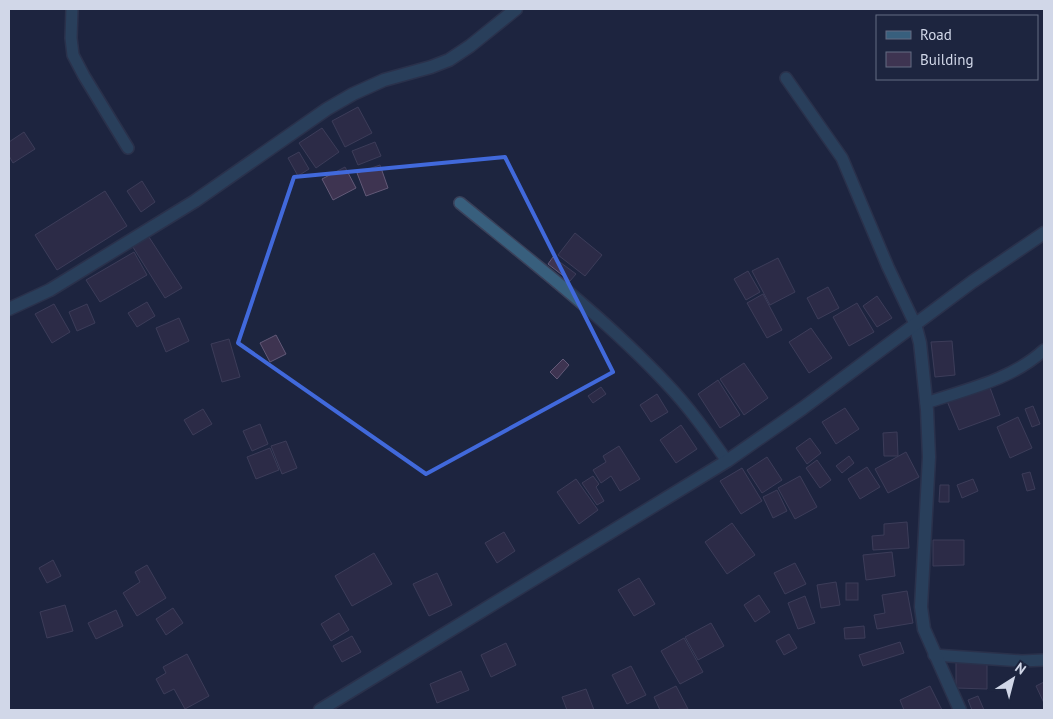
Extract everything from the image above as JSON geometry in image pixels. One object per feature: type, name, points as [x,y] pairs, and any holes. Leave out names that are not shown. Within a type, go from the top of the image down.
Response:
[{"type":"street","points":[[9,309],[50,290],[195,201],[327,109],[353,94],[384,80],[449,60],[470,46],[516,9]]},
{"type":"street","points":[[320,710],[727,460],[803,408],[915,324],[1044,233]]},
{"type":"street","points":[[915,324],[920,343],[929,457],[921,607],[924,629],[960,710]]},
{"type":"lane","points":[[72,9],[71,38],[73,55],[128,148]]},
{"type":"lane","points":[[786,78],[842,158],[888,267],[915,324]]},
{"type":"lane","points":[[460,203],[616,333],[667,383],[692,412],[727,460]]},
{"type":"lane","points":[[926,403],[1002,378],[1020,369],[1044,350]]},
{"type":"lane","points":[[934,655],[1022,661],[1044,660]]},
{"type":"highlighted area","points":[[505,157],[613,372],[426,474],[238,343],[294,177]]},
{"type":"building","points":[[358,107],[372,133],[345,147],[332,121]]},
{"type":"building","points":[[322,128],[339,152],[316,168],[299,143]]},
{"type":"building","points":[[24,132],[35,149],[13,163],[9,156],[9,142]]},
{"type":"building","points":[[375,142],[381,156],[358,165],[352,151]]},
{"type":"building","points":[[299,152],[309,169],[298,176],[288,158]]},
{"type":"building","points":[[380,165],[388,188],[366,196],[357,173]]},
{"type":"building","points":[[345,167],[356,188],[333,200],[322,179]]},
{"type":"building","points":[[142,181],[155,202],[141,212],[127,191]]},
{"type":"building","points":[[105,191],[127,226],[57,270],[35,235]]},
{"type":"building","points":[[575,233],[602,255],[585,276],[558,255]]},
{"type":"building","points":[[147,234],[182,288],[165,298],[131,244]]},
{"type":"building","points":[[134,252],[147,275],[100,302],[86,280]]},
{"type":"building","points":[[553,257],[576,274],[570,281],[548,264]]},
{"type":"building","points":[[778,258],[795,292],[770,305],[752,271]]},
{"type":"building","points":[[748,271],[760,292],[746,300],[734,279]]},
{"type":"building","points":[[828,287],[839,308],[818,319],[807,298]]},
{"type":"building","points":[[763,294],[782,330],[767,338],[747,303]]},
{"type":"building","points":[[877,296],[892,318],[877,327],[863,306]]},
{"type":"building","points":[[147,302],[155,316],[137,327],[128,313]]},
{"type":"building","points":[[857,303],[874,332],[849,346],[833,317]]},
{"type":"building","points":[[54,304],[70,332],[52,343],[35,314]]},
{"type":"building","points":[[87,304],[95,323],[77,331],[69,312]]},
{"type":"building","points":[[179,318],[189,341],[166,352],[156,328]]},
{"type":"building","points":[[811,328],[832,358],[809,373],[789,342]]},
{"type":"building","points":[[276,335],[286,354],[270,362],[260,343]]},
{"type":"building","points":[[229,339],[240,377],[222,382],[211,344]]},
{"type":"building","points":[[952,341],[955,375],[935,377],[931,342]]},
{"type":"building","points":[[563,359],[569,365],[557,379],[550,372]]},
{"type":"building","points":[[744,363],[768,398],[744,415],[720,379]]},
{"type":"building","points":[[718,380],[740,415],[720,428],[698,394]]},
{"type":"building","points":[[989,385],[1000,415],[959,430],[947,401]]},
{"type":"building","points":[[601,387],[606,394],[593,403],[588,396]]},
{"type":"building","points":[[657,394],[668,412],[651,422],[640,405]]},
{"type":"building","points":[[1033,406],[1040,424],[1032,427],[1025,409]]},
{"type":"building","points":[[845,408],[859,429],[836,444],[822,422]]},
{"type":"building","points":[[203,409],[212,424],[193,435],[184,420]]},
{"type":"building","points":[[1018,417],[1032,448],[1010,458],[997,427]]},
{"type":"building","points":[[260,424],[268,444],[252,451],[243,431]]},
{"type":"building","points":[[681,425],[697,449],[676,463],[660,440]]},
{"type":"building","points":[[897,432],[898,456],[884,456],[883,433]]},
{"type":"building","points":[[810,438],[821,453],[807,464],[796,448]]},
{"type":"building","points":[[286,441],[297,468],[282,474],[271,446]]},
{"type":"building","points":[[619,446],[640,479],[620,491],[611,476],[601,483],[593,470],[606,462],[603,456]]},
{"type":"building","points":[[270,448],[279,470],[256,479],[247,457]]},
{"type":"building","points":[[906,452],[919,477],[888,493],[875,469]]},
{"type":"building","points":[[849,456],[854,463],[842,473],[836,466]]},
{"type":"building","points":[[767,457],[782,480],[762,493],[747,470]]},
{"type":"building","points":[[817,460],[831,480],[820,488],[806,468]]},
{"type":"building","points":[[867,467],[880,487],[860,499],[848,479]]},
{"type":"building","points":[[742,468],[762,501],[741,514],[720,481]]},
{"type":"building","points":[[1030,472],[1035,489],[1027,491],[1022,474]]},
{"type":"building","points":[[593,476],[599,484],[596,487],[604,501],[597,505],[582,483]]},
{"type":"building","points":[[800,476],[817,507],[795,519],[778,488]]},
{"type":"building","points":[[576,479],[598,510],[579,524],[557,492]]},
{"type":"building","points":[[973,479],[978,491],[962,498],[957,485]]},
{"type":"building","points":[[940,485],[949,485],[949,502],[939,502]]},
{"type":"building","points":[[777,490],[787,511],[773,518],[763,497]]},
{"type":"building","points":[[907,522],[909,548],[873,550],[872,536],[884,535],[884,524]]},
{"type":"building","points":[[732,523],[755,555],[727,574],[705,542]]},
{"type":"building","points":[[504,532],[515,551],[497,563],[485,543]]},
{"type":"building","points":[[933,540],[964,540],[964,565],[933,566]]},
{"type":"building","points":[[892,552],[895,576],[866,580],[863,555]]},
{"type":"building","points":[[374,553],[392,584],[352,606],[335,576]]},
{"type":"building","points":[[53,560],[61,576],[47,583],[39,568]]},
{"type":"building","points":[[795,563],[806,584],[785,594],[774,573]]},
{"type":"building","points":[[147,565],[166,598],[137,616],[123,593],[140,582],[135,572]]},
{"type":"building","points":[[437,573],[452,605],[429,616],[413,584]]},
{"type":"building","points":[[639,578],[655,604],[634,616],[618,590]]},
{"type":"building","points":[[836,582],[840,605],[821,608],[817,585]]},
{"type":"building","points":[[846,583],[858,583],[858,600],[846,600]]},
{"type":"building","points":[[907,591],[913,623],[877,629],[874,615],[885,613],[882,595]]},
{"type":"building","points":[[759,595],[770,612],[755,622],[744,605]]},
{"type":"building","points":[[805,596],[815,623],[798,629],[788,603]]},
{"type":"building","points":[[65,605],[73,631],[47,638],[40,612]]},
{"type":"building","points":[[173,608],[183,623],[166,635],[156,619]]},
{"type":"building","points":[[116,610],[123,626],[96,639],[88,623]]},
{"type":"building","points":[[339,613],[349,630],[331,641],[321,624]]},
{"type":"building","points":[[711,623],[724,646],[698,660],[685,637]]},
{"type":"building","points":[[864,626],[865,638],[845,639],[844,628]]},
{"type":"building","points":[[789,634],[797,648],[784,655],[776,641]]},
{"type":"building","points":[[352,636],[361,652],[342,662],[333,646]]},
{"type":"building","points":[[684,638],[703,672],[680,684],[661,651]]},
{"type":"building","points":[[900,642],[904,653],[863,666],[859,655]]},
{"type":"building","points":[[506,643],[516,665],[491,677],[481,655]]},
{"type":"building","points":[[187,654],[209,696],[185,709],[174,689],[164,694],[156,679],[166,673],[163,667]]},
{"type":"building","points":[[956,661],[987,662],[987,689],[956,688]]},
{"type":"building","points":[[631,666],[646,695],[627,704],[612,675]]},
{"type":"building","points":[[461,671],[469,690],[437,703],[430,684]]},
{"type":"building","points":[[1044,682],[1044,703],[1036,686]]},
{"type":"building","points":[[676,686],[688,709],[660,710],[654,697]]},
{"type":"building","points":[[930,686],[942,710],[904,710],[900,700]]},
{"type":"building","points":[[586,689],[594,710],[567,710],[562,697]]},
{"type":"building","points":[[978,696],[984,710],[972,710],[968,700]]}]
